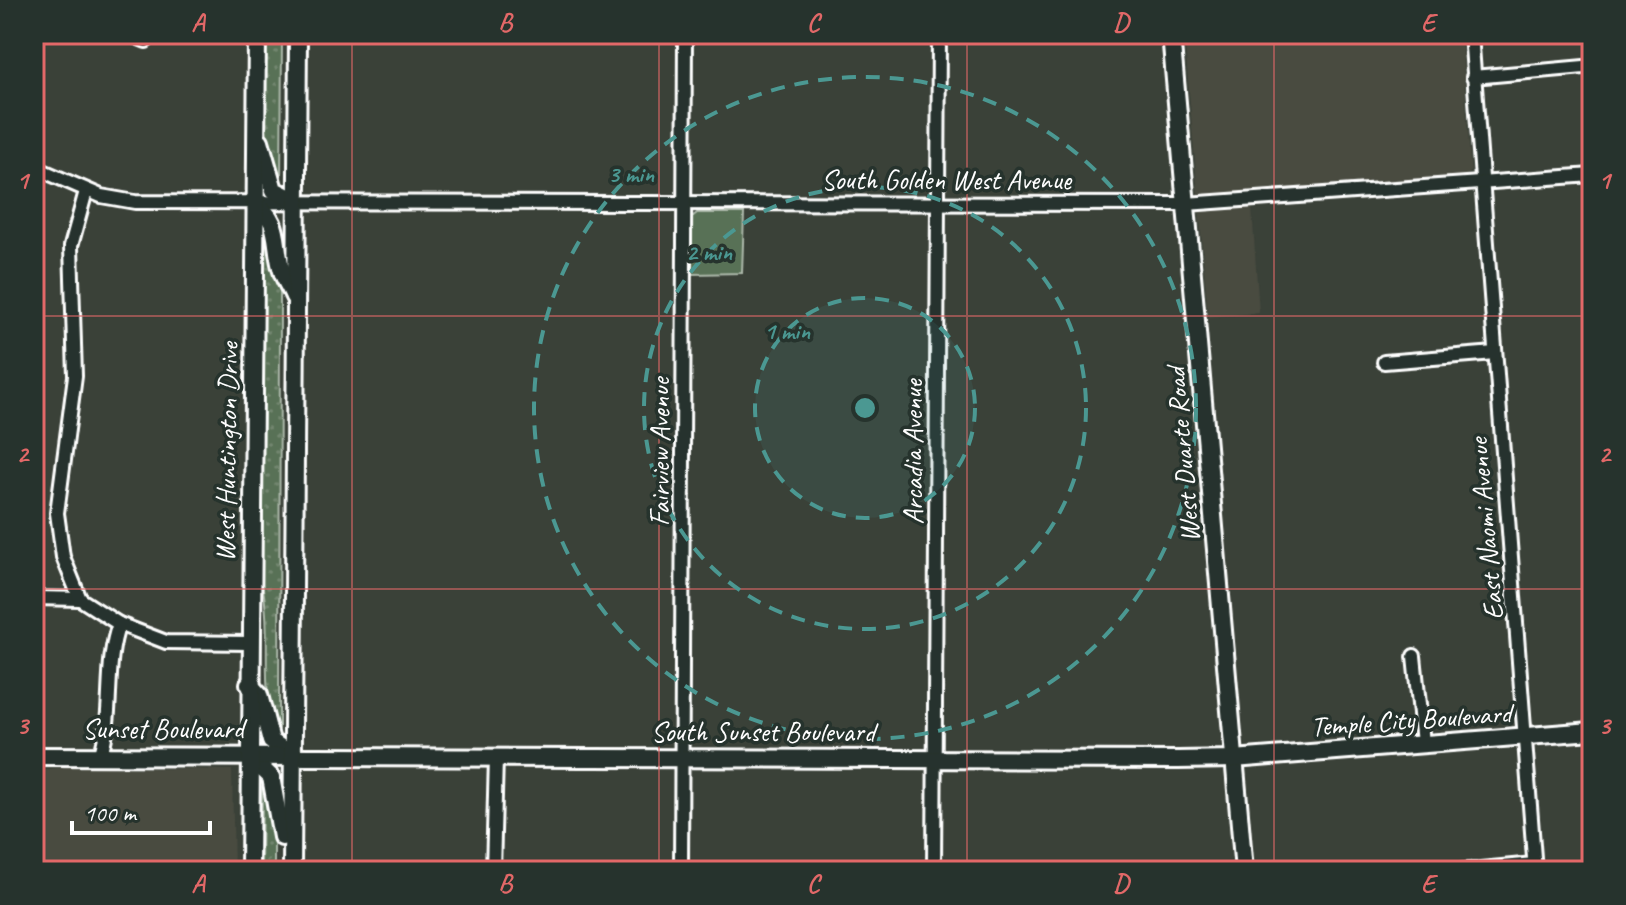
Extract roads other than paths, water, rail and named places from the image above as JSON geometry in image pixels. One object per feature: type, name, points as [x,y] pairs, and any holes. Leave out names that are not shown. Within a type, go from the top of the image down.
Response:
[{"type":"main road","name":"West Huntington Drive","points":[[250,871],[248,755],[257,34]]},
{"type":"main road","points":[[292,870],[298,34]]},
{"type":"main road","name":"West Duarte Road","points":[[1171,34],[1244,871]]},
{"type":"main road","points":[[256,126],[274,190],[298,202]]},
{"type":"main road","points":[[253,201],[268,212],[273,223],[282,272],[297,302]]},
{"type":"main road","points":[[249,684],[259,695],[271,741],[291,755]]},
{"type":"main road","name":"Temple City Boulevard","points":[[1234,759],[1592,731]]},
{"type":"main road","points":[[248,755],[271,777],[283,843],[292,870]]},
{"type":"main road","name":"South Sunset Boulevard","points":[[291,755],[1234,759]]},
{"type":"main road","name":"Sunset Boulevard","points":[[34,756],[291,755]]},
{"type":"street","points":[[129,34],[146,41]]},
{"type":"street","name":"Fairview Avenue","points":[[681,871],[685,34]]},
{"type":"street","name":"Arcadia Avenue","points":[[934,871],[939,34]]},
{"type":"street","name":"East Naomi Avenue","points":[[1471,34],[1534,867]]},
{"type":"street","points":[[1473,77],[1584,67]]},
{"type":"street","name":"South Golden West Avenue","points":[[34,167],[86,191],[135,202],[1186,204],[1592,175]]},
{"type":"street","points":[[80,599],[63,557],[57,513],[75,376],[71,246],[86,191]]},
{"type":"street","points":[[1384,362],[1495,353]]},
{"type":"street","points":[[34,598],[80,599],[119,624],[166,642],[250,643]]},
{"type":"street","points":[[101,754],[111,692],[112,650],[119,624]]},
{"type":"street","points":[[1414,656],[1423,743]]},
{"type":"street","points":[[493,871],[496,757]]},
{"type":"street","points":[[1459,871],[1534,867]]}]
